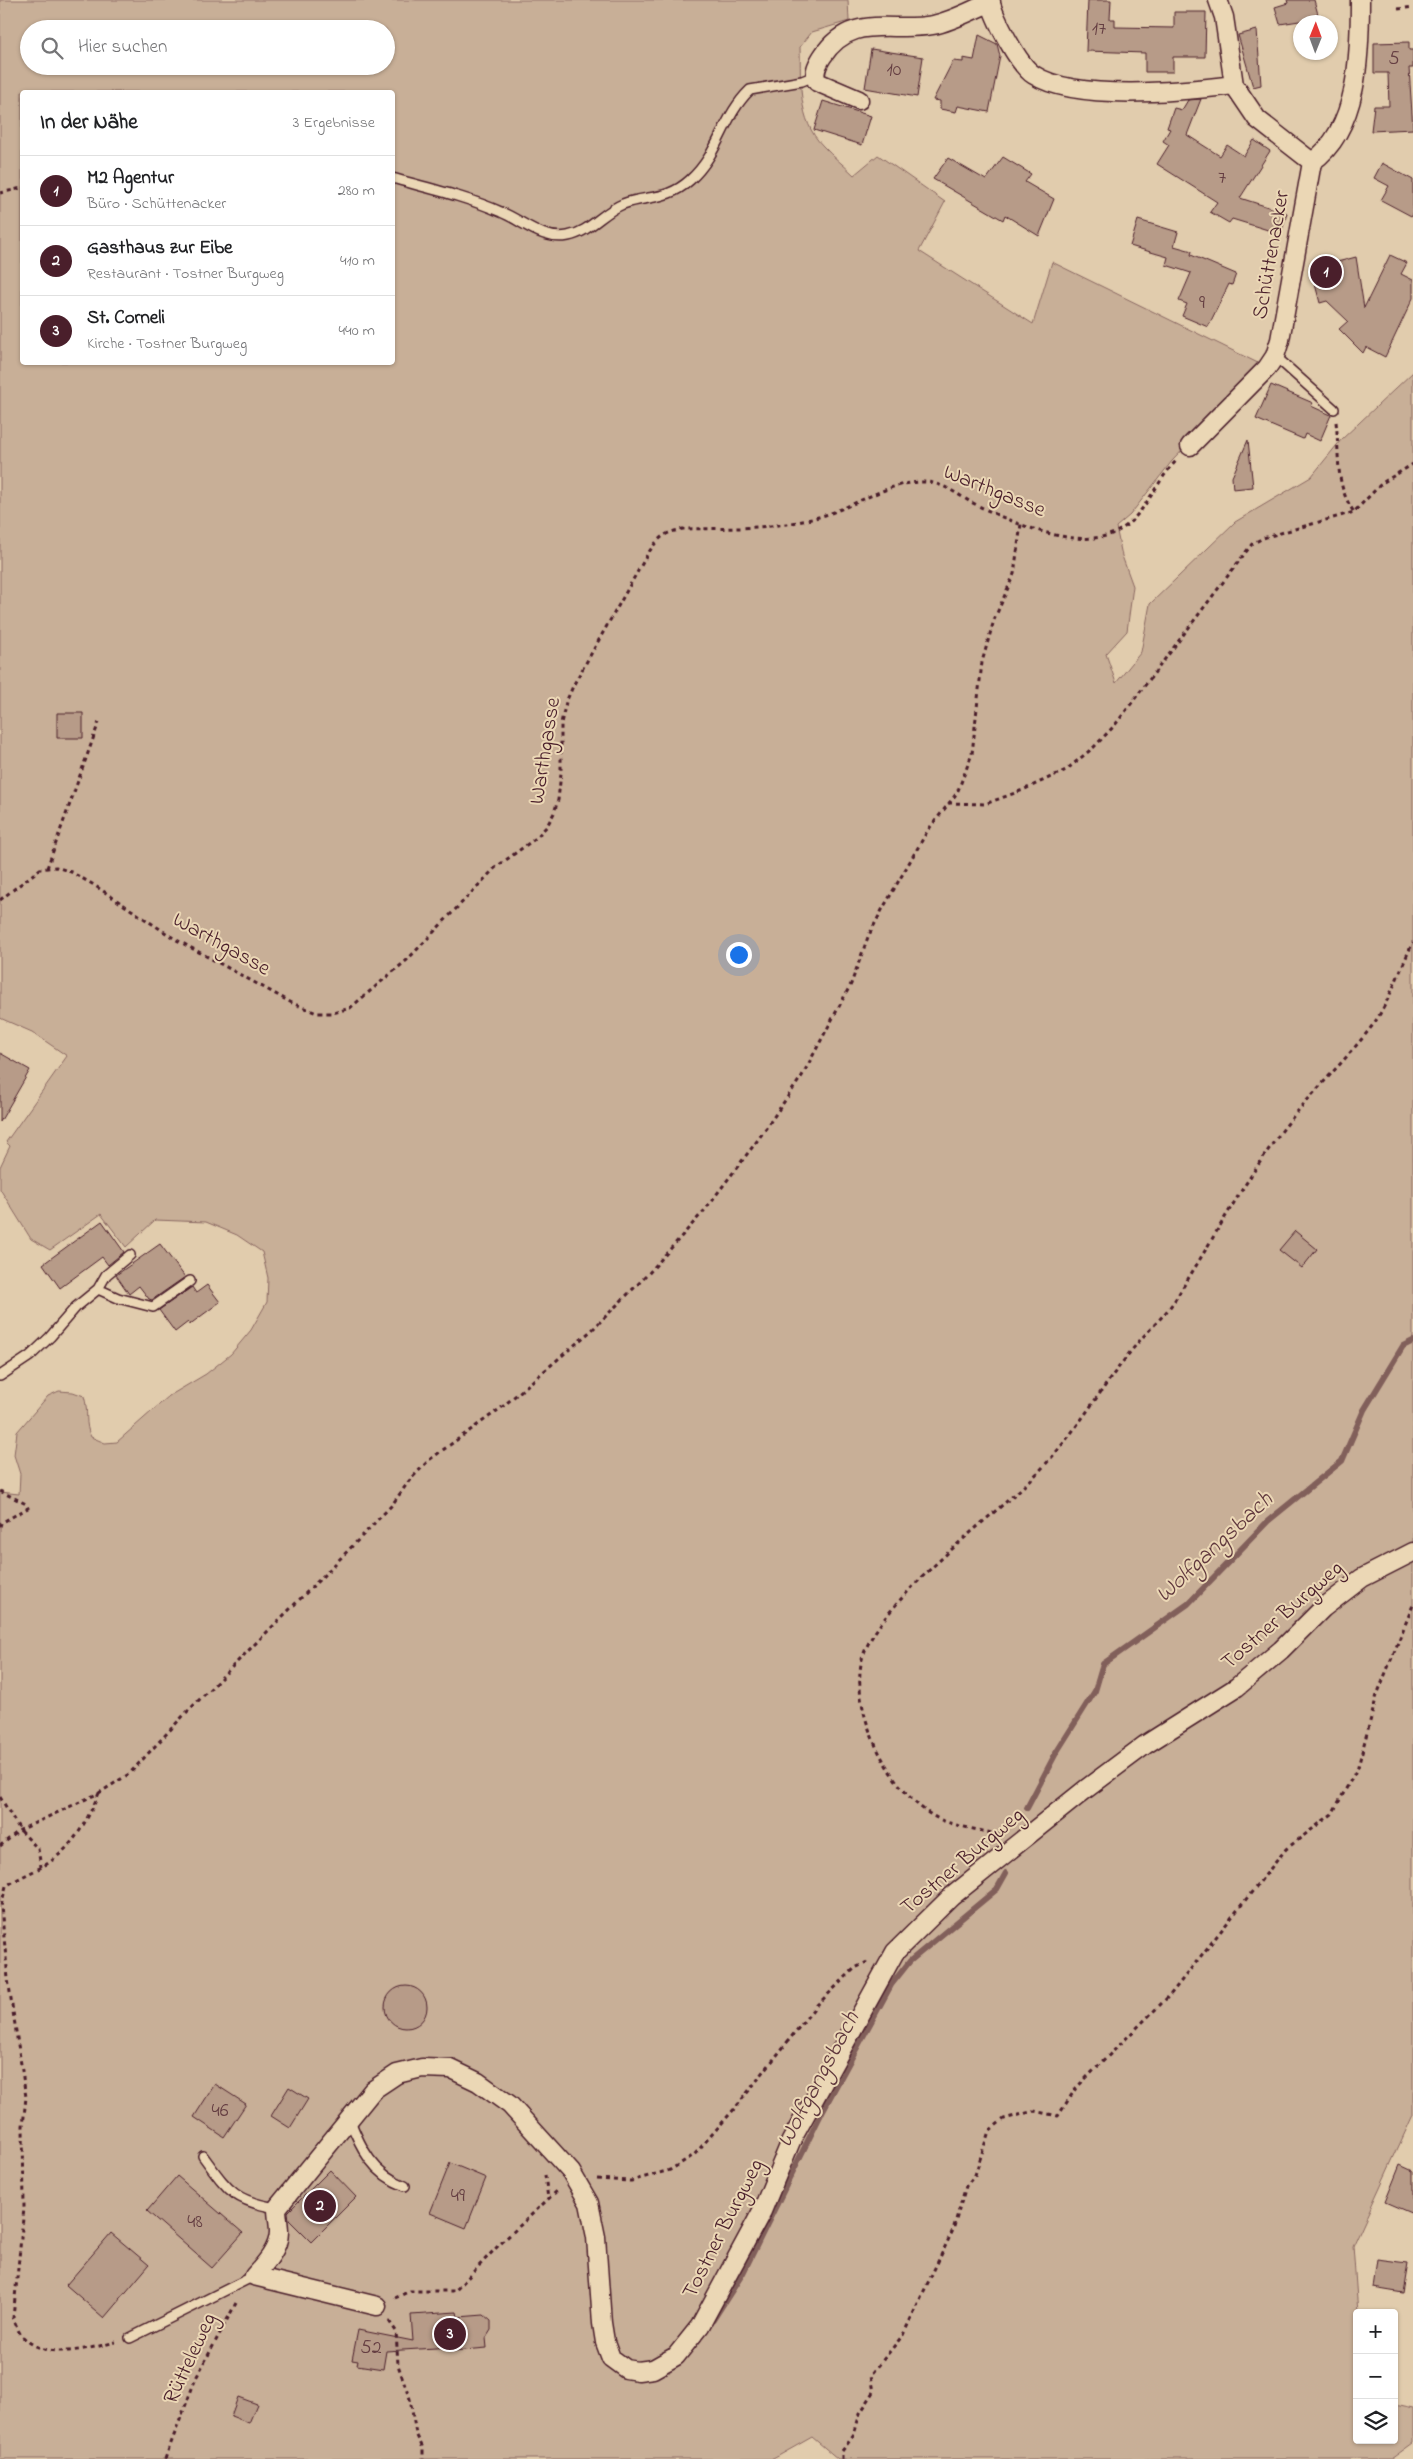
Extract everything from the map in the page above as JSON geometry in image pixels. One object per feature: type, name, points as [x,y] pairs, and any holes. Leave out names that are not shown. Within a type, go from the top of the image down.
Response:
[{"type":"street","points":[[1218,0],[1224,17],[1234,85],[1257,119],[1312,162],[1326,152],[1336,137],[1347,112],[1361,38],[1360,0]]},
{"type":"street","points":[[859,100],[817,82],[815,76],[818,64],[837,39],[846,33],[875,26],[910,28],[936,24],[990,1],[1000,28],[1015,51],[1032,75],[1046,81],[1088,90],[1149,92],[1234,85]]},
{"type":"street","name":"Schüttenacker","points":[[1190,446],[1267,368],[1275,356],[1282,332],[1312,162]]},
{"type":"street","name":"Tostner Burgweg","points":[[277,2208],[372,2090],[397,2074],[422,2068],[451,2069],[478,2082],[510,2105],[571,2172],[590,2203],[596,2238],[602,2323],[605,2342],[612,2358],[626,2369],[638,2371],[653,2369],[676,2356],[700,2326],[762,2211],[791,2141],[895,1952],[951,1897],[1145,1745],[1237,1687],[1282,1650],[1323,1608],[1362,1578],[1413,1552]]},
{"type":"street","points":[[277,2208],[279,2233],[275,2246],[267,2262],[254,2276],[377,2306]]},
{"type":"lane","points":[[395,179],[501,212],[539,232],[554,237],[567,237],[579,232],[614,208],[626,203],[665,196],[689,181],[708,160],[721,138],[731,112],[750,90],[802,81],[815,76]]},
{"type":"lane","points":[[1275,356],[1334,409]]},
{"type":"lane","points":[[0,1376],[30,1356],[50,1337],[76,1307],[98,1289],[106,1275],[130,1255]]},
{"type":"lane","points":[[98,1289],[118,1298],[153,1307],[190,1281]]},
{"type":"lane","points":[[349,2118],[357,2140],[375,2166],[389,2180],[405,2186]]},
{"type":"lane","points":[[203,2156],[228,2190],[249,2203],[277,2208]]},
{"type":"lane","points":[[130,2338],[254,2276]]},
{"type":"path","points":[[1398,9],[1413,7]]},
{"type":"path","points":[[0,193],[20,188]]},
{"type":"path","points":[[1334,409],[1339,476],[1344,498],[1354,512]]},
{"type":"path","name":"Warthgasse","points":[[47,868],[56,867],[71,872],[175,939],[292,1003],[317,1013],[333,1013],[350,1008],[407,960],[495,868],[536,838],[547,826],[554,814],[560,788],[561,723],[566,702],[574,684],[647,554],[667,532],[682,529],[789,524],[839,510],[894,486],[924,482],[945,487],[1004,518],[1021,524],[1082,540],[1101,538],[1117,532],[1133,518],[1161,478],[1190,446]]},
{"type":"path","points":[[948,803],[985,804],[1024,790],[1066,770],[1115,725],[1252,544],[1263,538],[1354,512],[1382,483],[1413,464]]},
{"type":"path","points":[[0,1846],[20,1830],[99,1793],[129,1774],[184,1715],[392,1505],[409,1481],[429,1460],[501,1408],[592,1330],[648,1274],[704,1211],[757,1141],[802,1076],[852,984],[868,937],[882,910],[928,830],[958,792],[972,754],[982,662],[994,620],[1014,574],[1021,524]]},
{"type":"path","points":[[0,900],[28,877],[47,868],[99,722]]},
{"type":"path","points":[[1020,1843],[955,1825],[937,1818],[912,1801],[897,1784],[866,1719],[860,1682],[861,1662],[870,1640],[908,1592],[1026,1484],[1059,1450],[1135,1345],[1173,1303],[1246,1183],[1286,1124],[1334,1072],[1374,1023],[1413,942]]},
{"type":"path","points":[[0,1490],[26,1504],[28,1508],[1,1523],[0,1527]]},
{"type":"path","points":[[842,2459],[842,2451],[854,2435],[860,2413],[874,2392],[871,2375],[903,2336],[953,2230],[966,2186],[975,2175],[989,2131],[1004,2119],[1034,2111],[1058,2116],[1076,2088],[1170,1995],[1286,1849],[1332,1814],[1358,1767],[1377,1695],[1413,1606]]},
{"type":"path","points":[[99,1793],[87,1822],[64,1851],[41,1867],[6,1886],[1,1906],[8,1979],[26,2096],[23,2126],[24,2208],[13,2318],[20,2335],[33,2346],[69,2351],[130,2338]]},
{"type":"path","points":[[0,1797],[20,1830],[38,1849],[41,1867]]},
{"type":"path","points":[[423,2459],[423,2448],[416,2434],[410,2399],[398,2365],[396,2331],[377,2306],[410,2291],[456,2291],[497,2246],[548,2199],[571,2172],[605,2181],[631,2181],[670,2170],[694,2154],[736,2108],[815,2007],[855,1968],[873,1958],[895,1952]]},
{"type":"path","points":[[545,2174],[548,2199]]},
{"type":"path","name":"Rütteleweg","points":[[165,2459],[196,2378],[227,2317],[254,2276]]},
{"type":"shaded area","points":[[0,0],[848,0],[849,21],[812,32],[800,47],[802,100],[805,112],[815,136],[854,175],[878,155],[945,202],[919,251],[1033,324],[1052,262],[1264,366],[1172,461],[1130,515],[1116,527],[1122,556],[1133,586],[1127,631],[1106,654],[1116,683],[1141,652],[1150,604],[1235,522],[1311,477],[1341,440],[1413,372],[1413,2115],[1353,2246],[1358,2309],[1353,2309],[1353,2444],[1398,2444],[1398,2406],[1413,2409],[1413,2443],[1391,2459],[838,2459],[812,2437],[773,2459],[0,2459],[0,1492],[19,1494],[20,1474],[14,1455],[17,1432],[48,1396],[59,1391],[73,1392],[84,1396],[91,1437],[105,1443],[117,1442],[169,1396],[206,1374],[231,1354],[251,1330],[267,1302],[268,1278],[262,1252],[237,1235],[206,1222],[155,1220],[126,1247],[101,1214],[50,1250],[31,1239],[0,1189],[0,1167],[10,1146],[6,1142],[67,1056],[32,1032],[0,1018]]},
{"type":"building","points":[[1088,0],[1111,0],[1110,19],[1115,19],[1115,27],[1174,28],[1174,12],[1206,12],[1205,57],[1173,57],[1173,72],[1145,72],[1145,53],[1086,51]]},
{"type":"building","points":[[1287,0],[1314,0],[1318,15],[1293,15],[1293,22],[1280,24],[1275,7],[1288,3]]},
{"type":"building","points":[[1257,30],[1261,85],[1253,87],[1238,35]]},
{"type":"building","points":[[979,35],[997,44],[1000,56],[989,112],[958,106],[956,112],[940,109],[940,101],[933,100],[953,61],[963,62],[963,58],[974,60]]},
{"type":"building","points":[[1409,42],[1409,50],[1413,50],[1413,68],[1409,68],[1413,129],[1371,131],[1374,106],[1389,106],[1388,73],[1374,73],[1374,43]]},
{"type":"building","points":[[871,49],[923,57],[917,97],[865,88]]},
{"type":"building","points":[[1201,99],[1187,135],[1220,156],[1227,145],[1244,156],[1254,140],[1270,151],[1240,198],[1287,213],[1281,234],[1232,219],[1229,223],[1210,212],[1217,202],[1157,164],[1169,145],[1163,141],[1170,129],[1167,128],[1174,108],[1182,110],[1188,100]]},
{"type":"building","points":[[823,101],[871,116],[862,145],[814,130]]},
{"type":"building","points":[[1003,157],[1031,174],[1025,182],[1054,199],[1039,236],[1005,215],[1003,220],[933,179],[948,158],[986,180]]},
{"type":"building","points":[[1382,163],[1413,180],[1413,217],[1381,200],[1389,186],[1374,178]]},
{"type":"building","points":[[1138,220],[1178,232],[1174,246],[1192,251],[1191,255],[1236,274],[1232,285],[1229,284],[1208,327],[1182,316],[1187,304],[1179,301],[1191,273],[1166,265],[1168,257],[1130,246]]},
{"type":"building","points":[[1390,255],[1407,263],[1401,274],[1413,280],[1413,298],[1385,357],[1366,347],[1363,353],[1339,329],[1348,321],[1327,301],[1320,303],[1311,269],[1356,257],[1364,308]]},
{"type":"building","points":[[1271,385],[1313,403],[1311,406],[1331,415],[1320,441],[1305,434],[1303,439],[1256,419]]},
{"type":"building","points":[[1248,440],[1253,487],[1233,489],[1232,477]]},
{"type":"building","points":[[57,713],[83,713],[83,738],[57,738]]},
{"type":"building","points":[[0,1053],[30,1070],[0,1122]]},
{"type":"building","points":[[102,1221],[124,1252],[108,1265],[102,1257],[60,1288],[43,1264]]},
{"type":"building","points":[[1295,1231],[1317,1249],[1302,1268],[1279,1250]]},
{"type":"building","points":[[160,1244],[185,1277],[152,1300],[149,1299],[139,1286],[129,1294],[116,1275]]},
{"type":"building","points":[[207,1285],[220,1302],[189,1325],[188,1322],[175,1332],[159,1310],[192,1287],[196,1293]]},
{"type":"building","points":[[410,1986],[418,1989],[424,1995],[427,2007],[424,2019],[418,2025],[402,2028],[394,2025],[388,2019],[385,2003],[388,1995],[394,1989]]},
{"type":"building","points":[[215,2084],[246,2104],[224,2137],[194,2117]]},
{"type":"building","points":[[289,2087],[308,2099],[290,2128],[271,2116]]},
{"type":"building","points":[[450,2163],[486,2178],[466,2228],[430,2213]]},
{"type":"building","points":[[1400,2165],[1413,2171],[1413,2214],[1385,2202]]},
{"type":"building","points":[[330,2170],[356,2197],[311,2242],[289,2220],[288,2212]]},
{"type":"building","points":[[177,2176],[243,2233],[212,2268],[147,2211]]},
{"type":"building","points":[[111,2233],[149,2265],[104,2318],[66,2285]]},
{"type":"building","points":[[1377,2259],[1408,2263],[1403,2293],[1373,2288]]},
{"type":"building","points":[[457,2312],[458,2317],[484,2315],[491,2321],[491,2330],[486,2338],[487,2348],[453,2351],[452,2347],[386,2351],[383,2369],[357,2365],[358,2361],[352,2360],[358,2330],[413,2341],[411,2315]]},
{"type":"building","points":[[238,2397],[257,2404],[249,2423],[231,2416]]},
{"type":"waterway","name":"Wolfgangsbach","points":[[1027,1808],[1056,1753],[1095,1691],[1103,1664],[1188,1604],[1268,1521],[1342,1461],[1364,1410],[1403,1346],[1413,1341]]},
{"type":"waterway","name":"Wolfgangsbach","points":[[713,2320],[743,2273],[823,2110],[891,1985],[910,1961],[997,1889],[1006,1873]]},
{"type":"place","name":"M2 Agentur","points":[[1326,272]]},
{"type":"place","name":"Gasthaus zur Eibe","points":[[320,2206]]},
{"type":"place","name":"St. Corneli","points":[[450,2334]]}]
